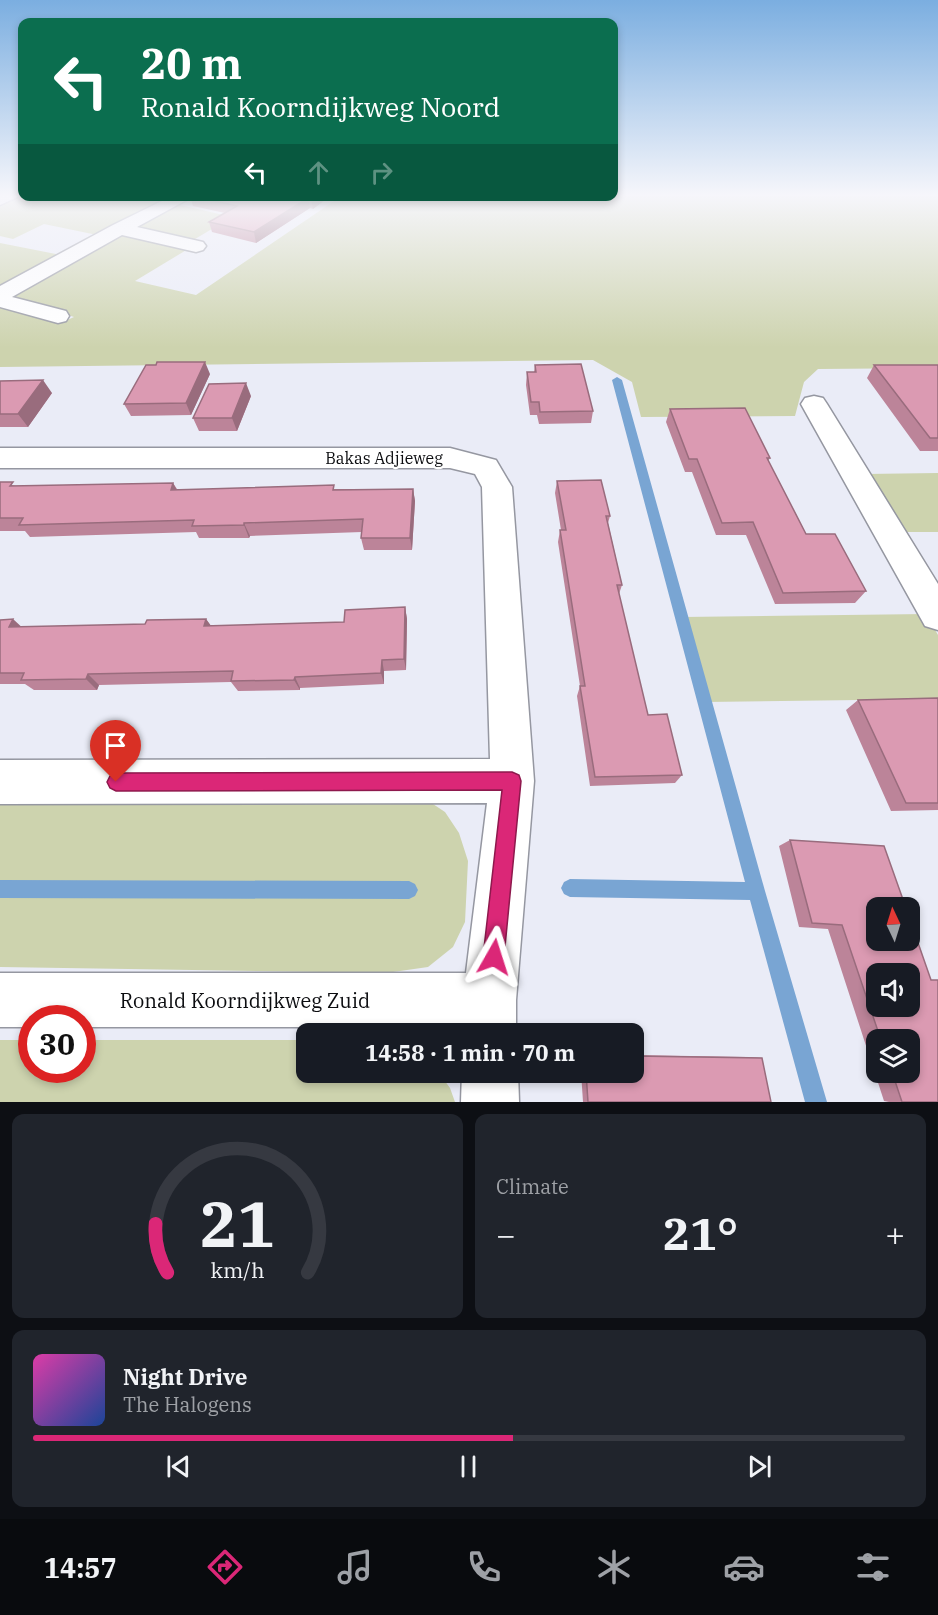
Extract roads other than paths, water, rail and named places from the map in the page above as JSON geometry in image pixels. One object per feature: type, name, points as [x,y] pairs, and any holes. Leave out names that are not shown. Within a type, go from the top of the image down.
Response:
[{"type":"street","points":[[0,295],[89,245]]},
{"type":"street","points":[[0,300],[58,316]]},
{"type":"street","points":[[814,404],[938,615]]},
{"type":"street","name":"Bakas Adjieweg","points":[[0,458],[450,458],[486,467],[497,487],[512,781],[489,1017]]},
{"type":"street","points":[[0,783],[512,781]]},
{"type":"street","name":"Ronald Koorndijkweg Zuid","points":[[0,1000],[489,1017]]},
{"type":"street","points":[[490,1083],[490,1102]]},
{"type":"waterway","points":[[617,380],[756,891]]},
{"type":"waterway","points":[[570,888],[756,891]]},
{"type":"waterway","points":[[0,889],[409,890]]},
{"type":"waterway","points":[[756,891],[816,1102]]}]
